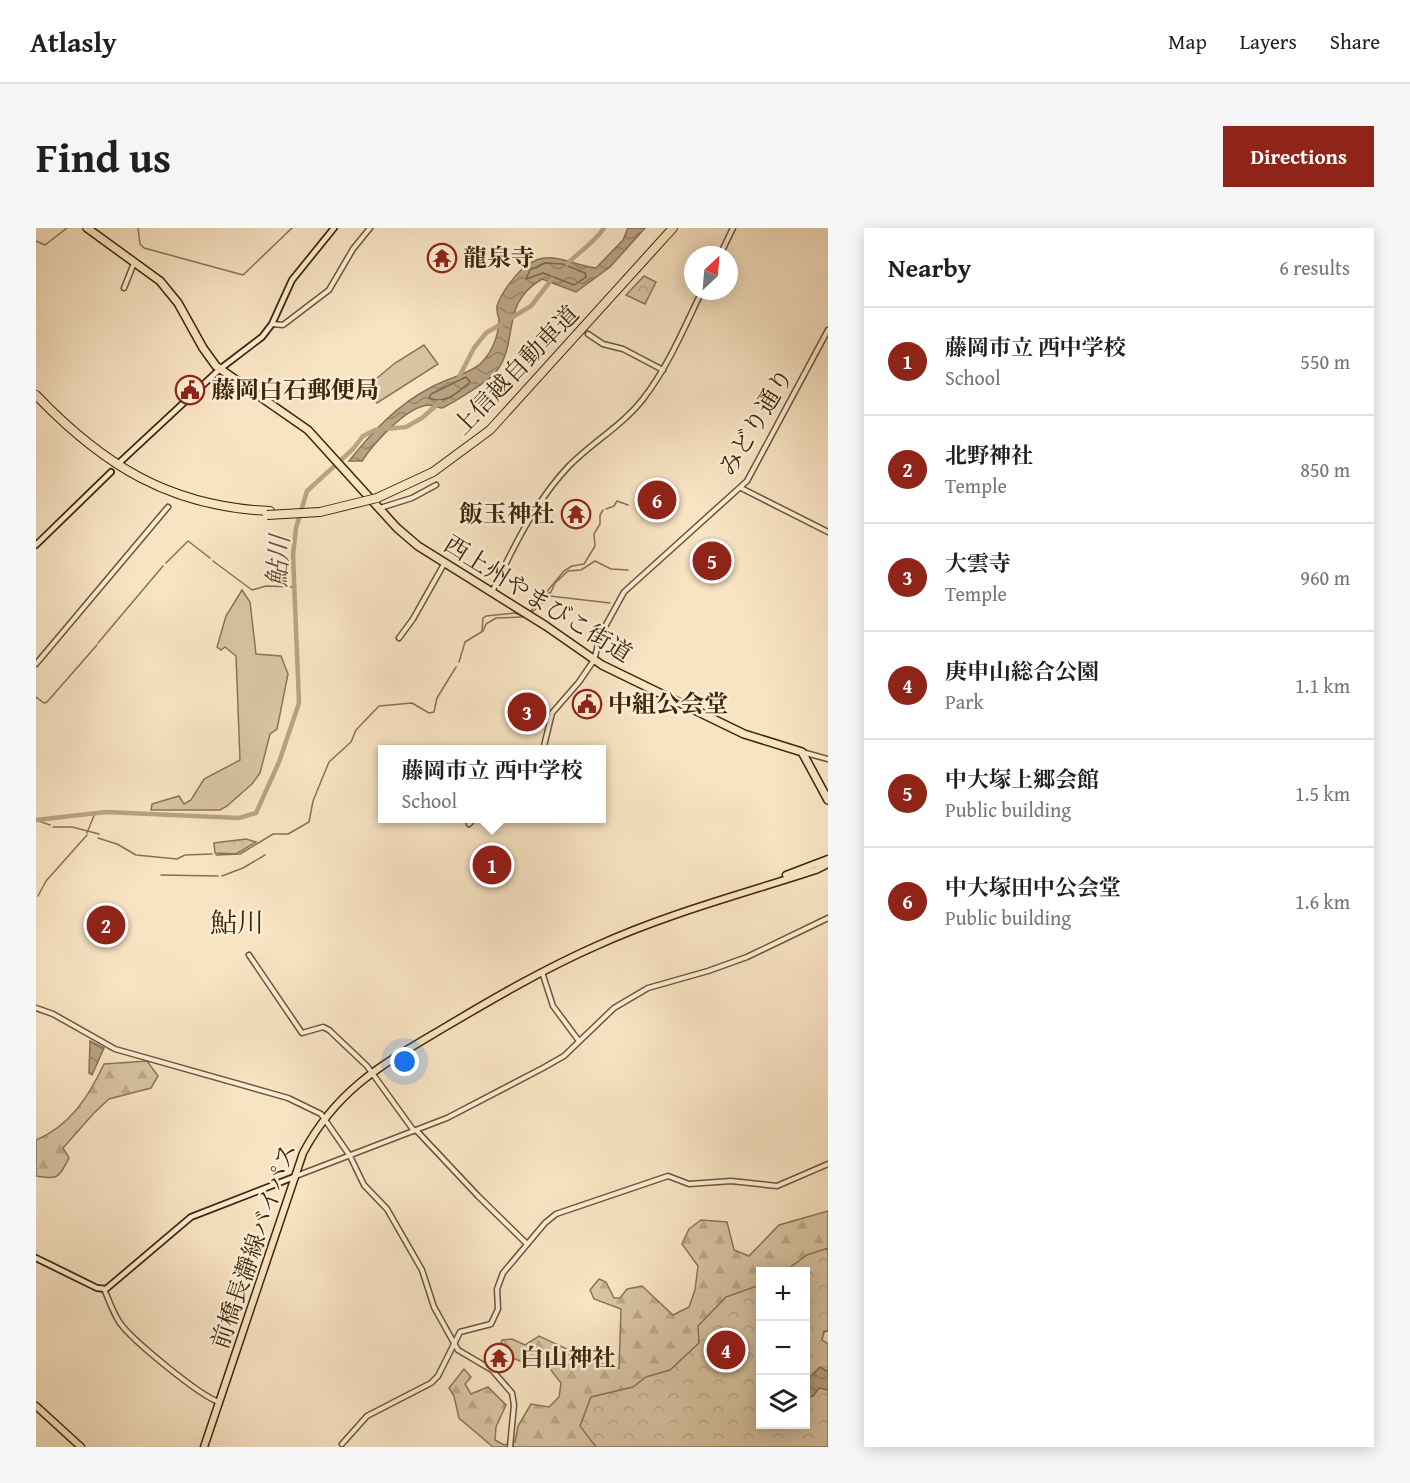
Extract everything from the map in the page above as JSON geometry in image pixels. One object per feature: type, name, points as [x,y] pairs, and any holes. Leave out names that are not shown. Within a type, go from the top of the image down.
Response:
[{"type":"highway","name":"西上州やまびこ街道","points":[[87,228],[135,262],[170,292],[207,355],[220,369],[298,421],[407,537],[444,564],[492,592],[594,660],[744,734],[802,752]]},
{"type":"highway","name":"上信越自動車道","points":[[376,496],[432,468],[483,431],[667,228]]},
{"type":"highway","name":"上信越自動車道","points":[[36,401],[85,447],[139,484],[196,505],[268,513],[320,508],[376,496],[433,472],[485,435],[673,228]]},
{"type":"highway","name":"上信越自動車道","points":[[36,395],[89,445],[142,480],[203,502],[268,513]]},
{"type":"highway","points":[[802,752],[828,800]]},
{"type":"main road","points":[[119,463],[220,369],[257,342],[272,324],[292,280],[333,228]]},
{"type":"main road","points":[[36,545],[111,472]]},
{"type":"main road","name":"前橋長瀞線バイパス","points":[[204,1447],[303,1153],[324,1118],[342,1096],[372,1073],[494,998],[542,972],[649,922],[794,873],[828,859]]},
{"type":"main road","name":"前橋長瀞線バイパス","points":[[619,936],[828,864]]},
{"type":"main road","points":[[36,1258],[104,1290],[191,1216],[294,1177]]},
{"type":"main road","points":[[36,1406],[81,1447]]},
{"type":"street","points":[[272,324],[283,325],[322,297],[370,228]]},
{"type":"street","points":[[724,246],[733,228]]},
{"type":"street","points":[[124,288],[135,262]]},
{"type":"street","points":[[492,592],[533,514],[550,489],[581,454],[631,412],[663,370],[698,300]]},
{"type":"street","name":"みどり通り","points":[[544,745],[547,728],[556,706],[579,682],[594,660],[601,634],[626,589],[706,515],[741,488],[770,441],[828,330]]},
{"type":"street","points":[[588,334],[603,344],[623,349],[663,370]]},
{"type":"street","points":[[380,508],[404,501],[436,485]]},
{"type":"street","points":[[741,488],[828,532]]},
{"type":"street","points":[[36,664],[168,507]]},
{"type":"street","points":[[399,638],[413,619],[444,564]]},
{"type":"street","points":[[802,752],[828,759]]},
{"type":"street","points":[[294,1177],[447,1118],[543,1068],[564,1056],[614,1008],[648,988],[747,957],[828,918]]},
{"type":"street","points":[[249,955],[302,1033],[326,1028],[372,1073],[415,1130],[527,1244]]},
{"type":"street","points":[[542,972],[553,1006],[579,1041]]},
{"type":"street","points":[[36,1008],[53,1014],[115,1049],[288,1098],[319,1112],[350,1156],[364,1185],[387,1209],[422,1270],[434,1307],[454,1343],[471,1358],[492,1370],[512,1393],[514,1406],[510,1447]]},
{"type":"street","points":[[342,1443],[366,1416],[431,1383],[438,1376],[454,1343],[464,1329],[487,1326],[494,1320],[498,1309],[497,1289],[503,1273],[556,1214],[664,1177],[672,1176],[689,1184],[731,1181],[777,1186],[828,1164]]},
{"type":"street","points":[[104,1290],[122,1326],[204,1394],[219,1402]]},
{"type":"green space","points":[[644,276],[656,282],[645,304],[626,295]]},
{"type":"green space","points":[[424,345],[438,364],[377,403],[365,388],[395,363]]},
{"type":"green space","points":[[242,590],[250,602],[256,654],[281,656],[288,674],[277,729],[270,734],[260,773],[252,784],[220,810],[151,810],[152,804],[179,796],[184,804],[191,800],[204,779],[240,760],[236,656],[225,647],[221,650],[217,647],[226,616]]},
{"type":"green space","points":[[246,839],[256,842],[236,854],[215,853],[214,843]]},
{"type":"green space","points":[[147,1061],[158,1076],[151,1088],[109,1099],[63,1148],[69,1158],[60,1174],[49,1178],[36,1176],[36,1140],[59,1127],[69,1118],[85,1098],[104,1064]]},
{"type":"green space","points":[[828,1211],[828,1331],[824,1332],[817,1348],[810,1300],[810,1267],[756,1267],[756,1429],[810,1428],[828,1447],[493,1447],[459,1418],[454,1396],[449,1388],[464,1369],[471,1377],[465,1384],[471,1394],[488,1387],[506,1405],[496,1427],[495,1440],[504,1445],[515,1442],[518,1426],[531,1404],[549,1407],[559,1397],[561,1383],[548,1366],[534,1360],[522,1362],[508,1356],[499,1349],[502,1340],[512,1339],[525,1345],[539,1336],[595,1362],[619,1368],[621,1309],[594,1299],[590,1290],[599,1279],[606,1282],[614,1298],[620,1298],[627,1289],[642,1286],[673,1315],[689,1307],[695,1290],[698,1266],[682,1244],[689,1229],[701,1220],[727,1222],[734,1250],[749,1256],[779,1225]]},
{"type":"green space","points":[[828,1248],[828,1331],[824,1331],[822,1340],[828,1344],[828,1447],[596,1447],[580,1426],[591,1397],[633,1387],[646,1377],[670,1370],[699,1343],[698,1326],[726,1297],[756,1286],[756,1429],[810,1429],[810,1267],[790,1267],[807,1255]]},
{"type":"water","points":[[628,228],[645,228],[610,267],[576,292],[542,279],[529,289],[515,311],[503,360],[492,376],[442,408],[428,405],[410,412],[382,436],[362,461],[349,461],[376,430],[407,402],[436,385],[473,369],[483,361],[497,336],[499,301],[509,284],[527,265],[536,260],[553,258],[596,268],[623,240]]},
{"type":"water","points":[[90,1041],[104,1048],[92,1075],[89,1073]]},
{"type":"water","points":[[820,1367],[828,1372],[828,1390],[819,1388],[810,1397],[810,1377]]},
{"type":"waterway","points":[[36,241],[45,245],[67,228]]},
{"type":"waterway","points":[[138,228],[140,244],[144,248],[243,275],[292,228]]},
{"type":"waterway","name":"鮎川","points":[[567,264],[604,228]]},
{"type":"waterway","name":"鮎川","points":[[459,377],[474,348],[486,333],[531,306],[552,279]]},
{"type":"waterway","name":"鮎川","points":[[36,820],[106,812],[239,818],[256,813],[279,762],[299,703],[293,555],[296,528],[307,491],[353,449],[363,436],[375,430],[406,427],[422,418],[440,402]]},
{"type":"waterway","points":[[606,509],[614,506],[617,501],[628,505]]},
{"type":"waterway","points":[[530,612],[564,571],[572,566],[584,564],[595,546],[594,534],[600,524],[600,515],[603,510]]},
{"type":"waterway","points":[[166,563],[188,541],[210,558]]},
{"type":"waterway","points":[[213,561],[252,590],[266,586],[293,587]]},
{"type":"waterway","points":[[543,597],[551,592],[555,583],[568,571],[581,570],[595,561],[611,569],[628,570]]},
{"type":"waterway","points":[[98,643],[163,566]]},
{"type":"waterway","points":[[531,613],[550,596],[610,603]]},
{"type":"waterway","points":[[482,631],[483,618],[486,616],[515,613],[522,616]]},
{"type":"waterway","points":[[459,662],[465,642],[483,631],[486,624],[496,618],[524,617]]},
{"type":"waterway","points":[[36,697],[44,703],[47,702],[97,645]]},
{"type":"waterway","points":[[216,855],[240,854],[273,834],[288,834],[309,822],[313,801],[329,762],[351,742],[356,730],[379,706],[412,703],[429,713],[434,712],[437,698],[456,667]]},
{"type":"waterway","points":[[87,833],[95,813]]},
{"type":"waterway","name":"鮎川","points":[[36,820],[50,825]]},
{"type":"waterway","points":[[53,827],[72,827],[99,834]]},
{"type":"waterway","points":[[38,896],[46,881],[87,835]]},
{"type":"waterway","points":[[98,838],[117,844],[136,855],[177,859],[185,855],[212,854]]},
{"type":"waterway","points":[[222,876],[243,868],[265,855]]},
{"type":"waterway","points":[[161,875],[218,876]]},
{"type":"place","name":"龍泉寺","points":[[442,258]]},
{"type":"place","name":"藤岡白石郵便局","points":[[190,390]]},
{"type":"place","name":"中大塚田中公会堂","points":[[657,500]]},
{"type":"place","name":"飯玉神社","points":[[576,514]]},
{"type":"place","name":"中大塚上郷会館","points":[[712,561]]},
{"type":"place","name":"中組公会堂","points":[[587,704]]},
{"type":"place","name":"大雲寺","points":[[527,712]]},
{"type":"place","name":"藤岡市立 西中学校","points":[[492,865]]},
{"type":"place","name":"北野神社","points":[[106,925]]},
{"type":"place","name":"庚申山総合公園","points":[[726,1350]]},
{"type":"place","name":"白山神社","points":[[499,1358]]},
{"type":"district","name":"鮎川","points":[[237,923]]}]
